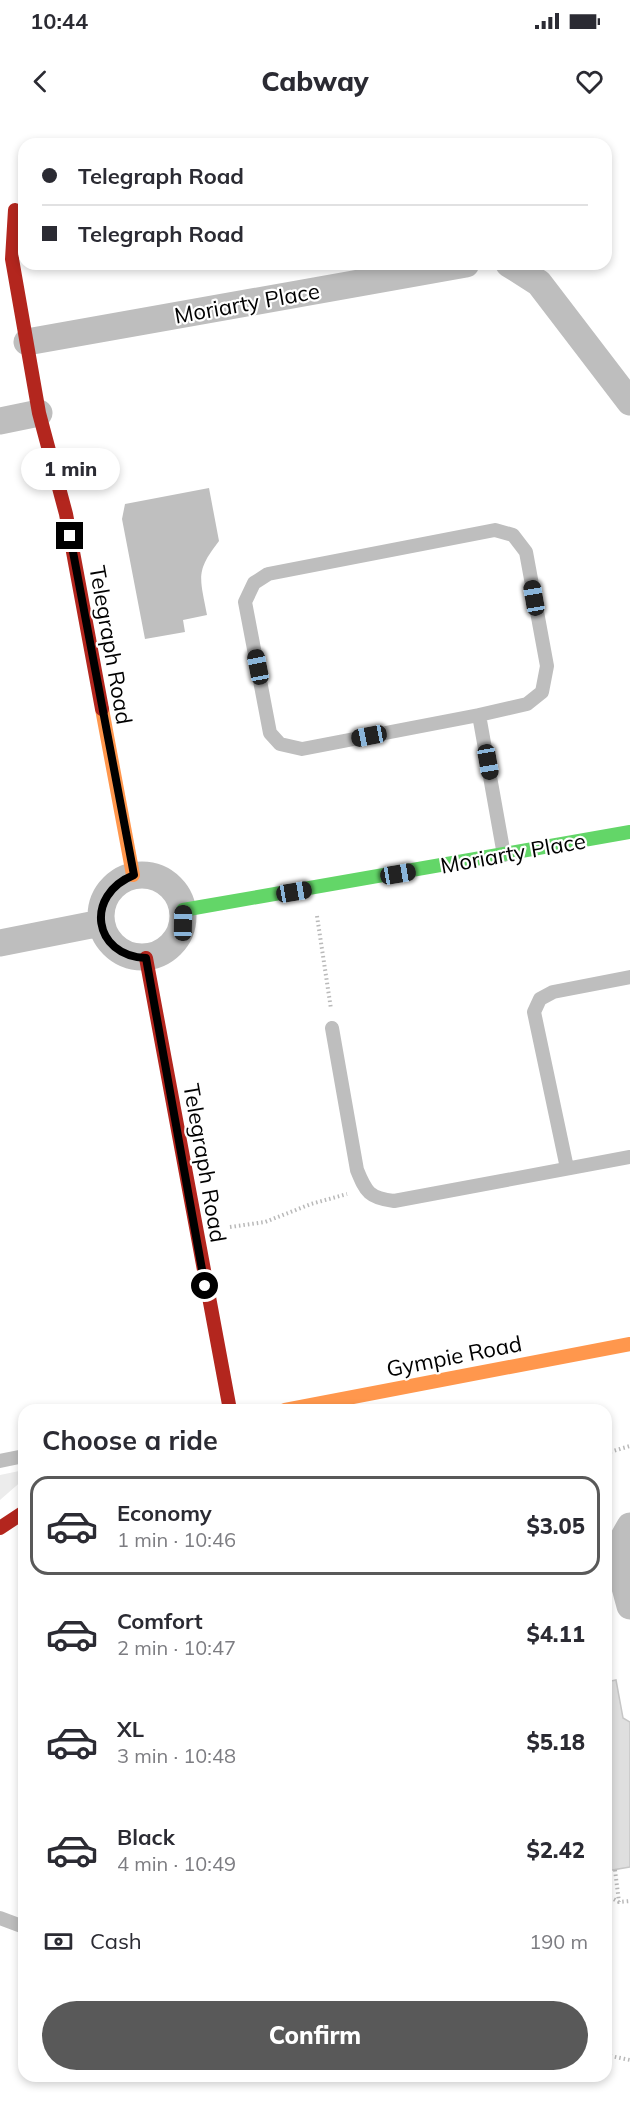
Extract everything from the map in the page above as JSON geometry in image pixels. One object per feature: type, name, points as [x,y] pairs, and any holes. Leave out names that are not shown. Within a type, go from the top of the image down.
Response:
[{"type":"street","name":"Telegraph Road","points":[[15,210],[11,241],[12,259],[39,413],[66,514],[134,875]]},
{"type":"street","name":"Moriarty Place","points":[[27,342],[432,270]]},
{"type":"street","points":[[518,270],[539,283],[630,402]]},
{"type":"street","points":[[0,421],[39,413]]},
{"type":"street","name":"Moriarty Place","points":[[183,910],[630,832]]},
{"type":"street","points":[[134,875],[160,878],[171,886],[179,897],[183,910],[183,923],[179,936],[159,954],[146,958],[122,953],[112,945],[101,923],[101,910],[111,888],[134,875]]},
{"type":"street","points":[[0,943],[101,923]]},
{"type":"street","name":"Telegraph Road","points":[[146,958],[229,1404]]},
{"type":"street","name":"Gympie Road","points":[[316,1404],[630,1344]]},
{"type":"street","points":[[0,1528],[18,1516]]},
{"type":"street","points":[[630,1526],[621,1542],[623,1580],[630,1606]]},
{"type":"lane","points":[[495,530],[513,535],[526,552],[547,666],[542,692],[527,704],[479,715],[302,749],[280,744],[270,733],[245,602],[254,583],[268,574],[495,530]]},
{"type":"lane","points":[[479,715],[504,855]]},
{"type":"lane","points":[[567,1168],[534,1012],[540,999],[553,992],[630,977]]},
{"type":"lane","points":[[332,1028],[357,1170],[365,1189],[377,1199],[394,1201],[630,1157]]},
{"type":"lane","points":[[0,1461],[18,1457]]},
{"type":"lane","points":[[0,1918],[18,1925]]},
{"type":"path","points":[[313,889],[331,1005],[332,1028]]},
{"type":"path","points":[[230,1227],[265,1222],[311,1204],[365,1189]]},
{"type":"path","points":[[612,1451],[630,1446]]},
{"type":"path","points":[[615,1870],[619,1902]]},
{"type":"path","points":[[612,1898],[619,1902],[630,1901]]},
{"type":"path","points":[[612,2056],[630,2060]]},
{"type":"shaded area","points":[[209,488],[219,541],[206,560],[201,575],[207,615],[183,620],[185,632],[145,639],[122,519],[125,504]]},
{"type":"shaded area","points":[[18,1471],[18,1484],[0,1500],[0,1475]]},
{"type":"building","points":[[616,1680],[623,1718],[630,1722],[630,1867],[612,1870],[612,1681]]},
{"type":"traffic: fast","points":[[183,910],[630,832]]},
{"type":"traffic: slow","points":[[102,709],[133,875]]},
{"type":"traffic: slow","points":[[316,1404],[630,1344]]},
{"type":"traffic: jam","points":[[15,210],[12,259],[39,413],[66,514],[102,709]]},
{"type":"traffic: jam","points":[[146,958],[229,1404]]},
{"type":"traffic: jam","points":[[0,1528],[18,1516]]},
{"type":"route","points":[[70,536],[134,875],[111,888],[104,898],[101,923],[112,945],[122,953],[146,958],[205,1286]]}]
